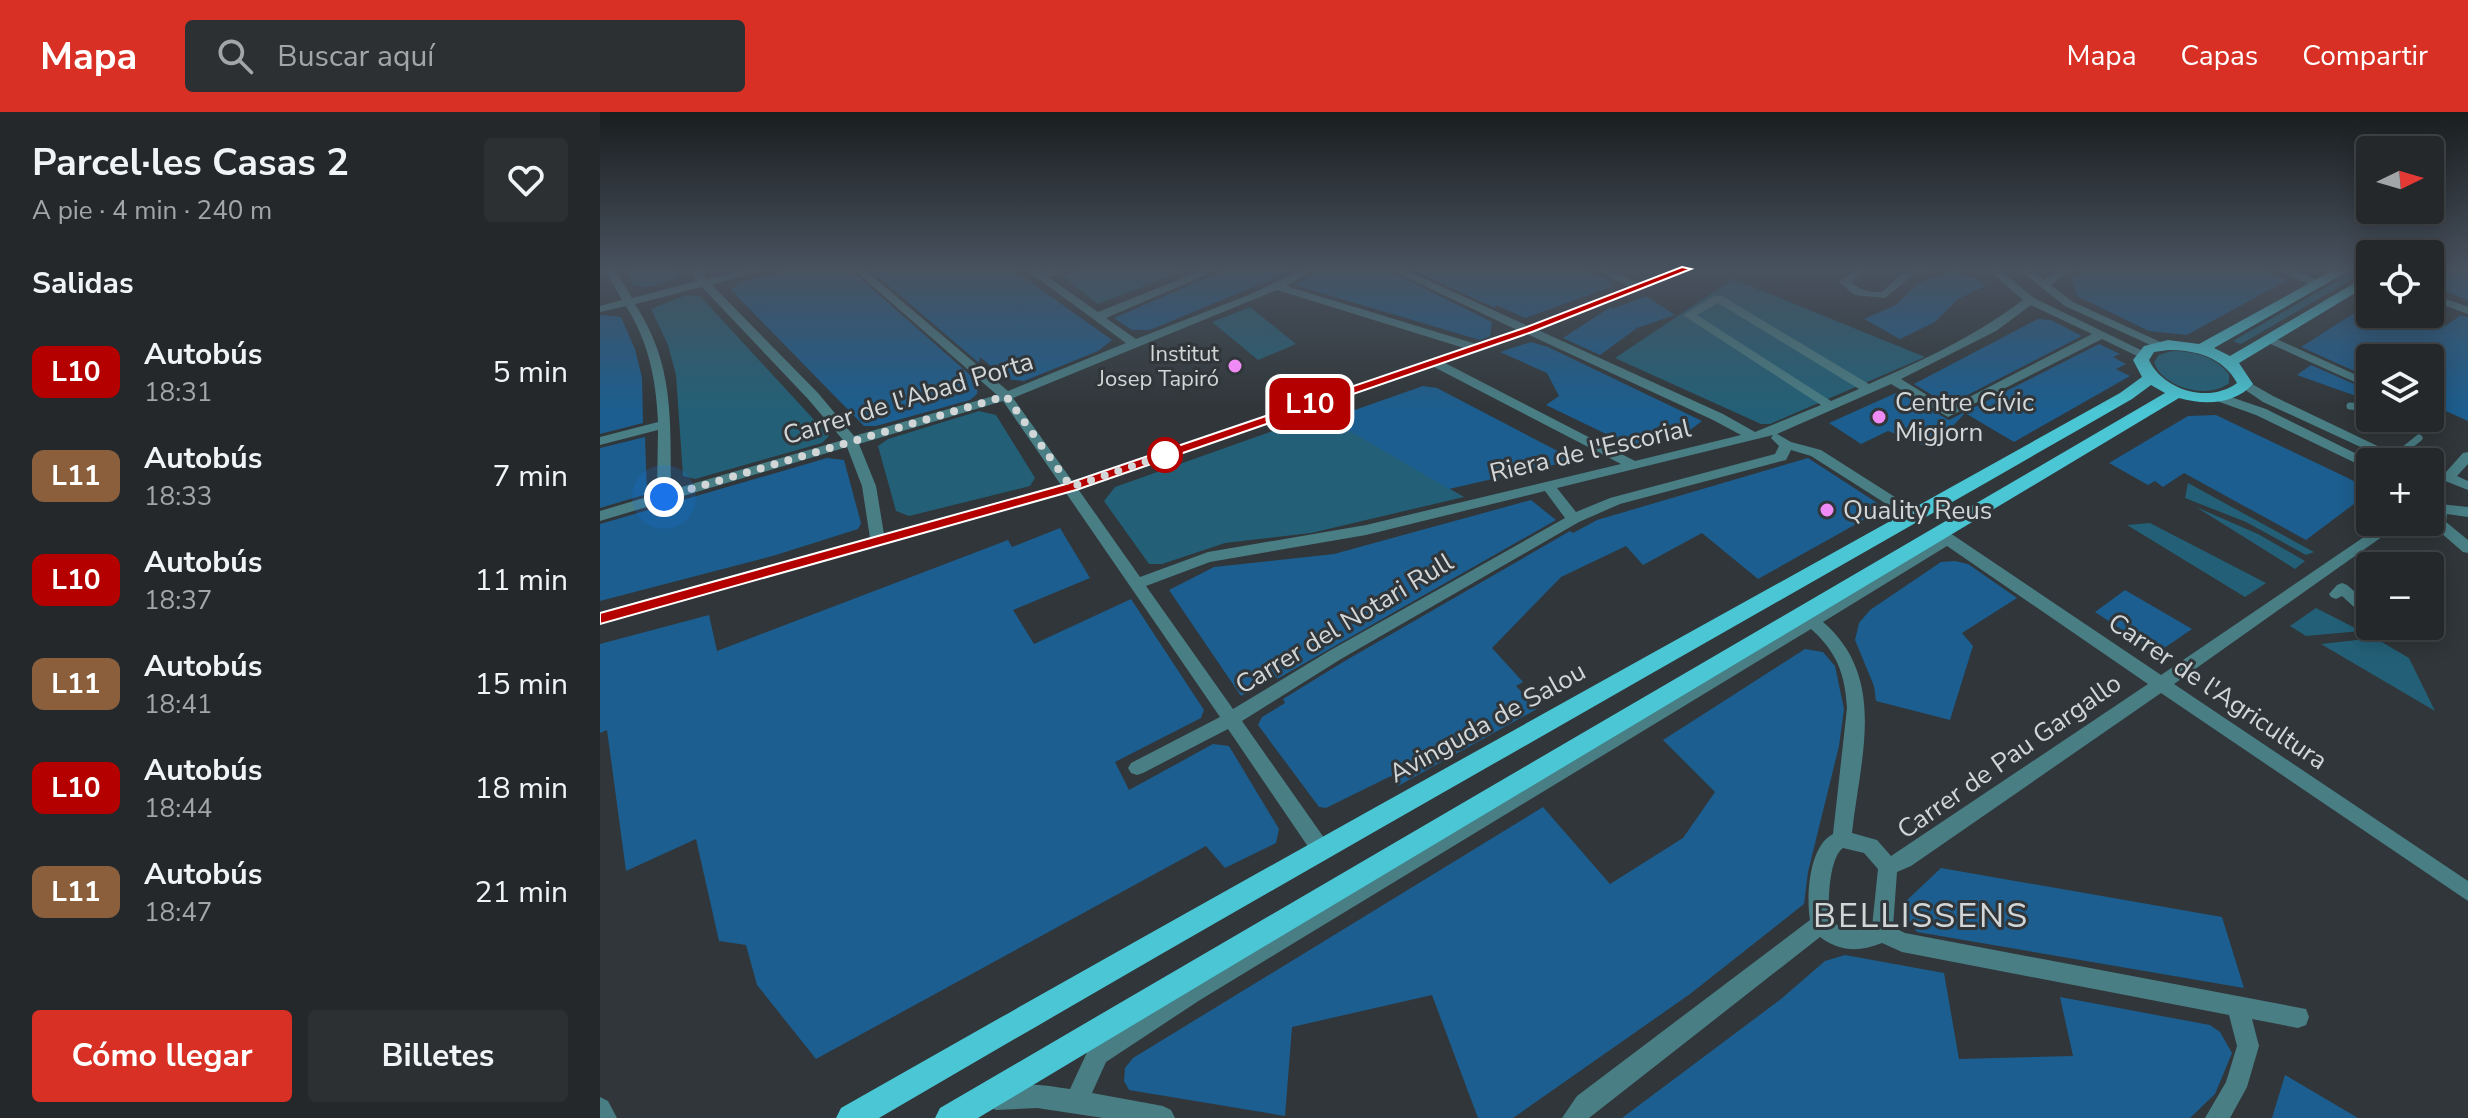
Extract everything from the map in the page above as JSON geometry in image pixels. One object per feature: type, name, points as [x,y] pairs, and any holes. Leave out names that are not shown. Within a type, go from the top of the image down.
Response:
[{"type":"main road","points":[[2201,349],[2260,316]]},
{"type":"main road","points":[[2230,362],[2307,316]]},
{"type":"main road","points":[[2161,345],[2201,349],[2230,362],[2240,371],[2245,384],[2234,394],[2219,397],[2179,391],[2152,377],[2143,366],[2143,354],[2161,345]]},
{"type":"main road","name":"Avinguda de Salou","points":[[851,1118],[1320,848],[1520,739],[2126,396],[2152,377]]},
{"type":"main road","points":[[950,1118],[1943,536],[2179,391]]},
{"type":"street","points":[[636,316],[654,348],[661,384],[664,497]]},
{"type":"street","points":[[736,316],[813,396],[852,442],[869,486],[878,541]]},
{"type":"street","points":[[913,316],[1006,396],[1320,848]]},
{"type":"street","name":"Carrer de l'Abad Porta","points":[[600,516],[1006,396],[1203,316]]},
{"type":"street","points":[[1372,316],[1476,348]]},
{"type":"street","points":[[1497,316],[1718,417],[1752,436]]},
{"type":"street","points":[[600,618],[1071,487],[1564,316]]},
{"type":"street","points":[[1690,316],[1831,406]]},
{"type":"street","points":[[1748,316],[1868,389]]},
{"type":"street","name":"Riera de l'Escorial","points":[[1138,583],[1208,557],[1325,538],[1771,432],[1892,379],[1992,329],[2009,316]]},
{"type":"street","points":[[2064,316],[2143,354]]},
{"type":"street","points":[[2096,316],[2161,345]]},
{"type":"street","points":[[1097,317],[1135,344]]},
{"type":"street","points":[[1892,379],[1948,413],[2102,334]]},
{"type":"street","points":[[1434,362],[1633,465]]},
{"type":"street","points":[[2245,384],[2268,399],[2373,448]]},
{"type":"street","points":[[2219,397],[2265,414],[2356,459]]},
{"type":"street","points":[[1718,417],[1729,427],[1730,434],[1724,443]]},
{"type":"street","points":[[600,441],[662,425]]},
{"type":"street","points":[[1771,432],[1786,445],[1816,453],[1915,516]]},
{"type":"street","name":"Carrer del Notari Rull","points":[[1137,768],[1230,720],[1335,655],[1574,519],[1615,501],[1781,457],[1786,445]]},
{"type":"street","points":[[2450,476],[2468,456]]},
{"type":"street","points":[[2444,474],[2468,485]]},
{"type":"street","points":[[1548,486],[1574,519]]},
{"type":"street","points":[[2444,509],[2468,512]]},
{"type":"street","points":[[2444,528],[2468,548]]},
{"type":"street","points":[[1076,1103],[1098,1054],[1246,960],[1813,622],[1943,536]]},
{"type":"street","name":"Carrer de l'Agricultura","points":[[1943,536],[2468,892]]},
{"type":"street","name":"Carrer de Pau Gargallo","points":[[1888,867],[1904,860],[2375,536]]},
{"type":"street","points":[[1813,622],[1838,646],[1850,668],[1856,696],[1842,839]]},
{"type":"street","points":[[1842,839],[1870,846],[1888,867],[1882,932],[1871,940],[1852,941],[1837,936],[1821,924],[1817,913],[1825,856],[1832,844],[1842,839]]},
{"type":"street","points":[[1574,1118],[1585,1104],[1821,924]]},
{"type":"street","points":[[1882,932],[1902,942],[2298,1017]]},
{"type":"street","points":[[2217,1118],[2236,1087],[2248,1046],[2238,1008]]},
{"type":"street","points":[[982,1099],[1014,1095],[1076,1103],[1100,1113],[1163,1118]]},
{"type":"street","points":[[600,1109],[605,1118]]},
{"type":"lane","points":[[2268,339],[2356,378]]},
{"type":"lane","points":[[2350,406],[2356,407]]},
{"type":"lane","points":[[2410,448],[2419,438]]},
{"type":"shaded area","points":[[654,316],[718,316],[829,436],[822,443],[695,479],[683,476],[676,375],[668,345]]},
{"type":"shaded area","points":[[1227,316],[1261,316],[1296,344],[1258,360],[1212,322]]},
{"type":"shaded area","points":[[1678,316],[1824,316],[1925,357],[1770,424],[1761,424],[1615,358]]},
{"type":"shaded area","points":[[2276,316],[2289,316],[2241,344],[2233,341]]},
{"type":"shaded area","points":[[2171,351],[2210,359],[2229,374],[2229,383],[2210,391],[2176,385],[2166,379],[2154,362],[2159,355]]},
{"type":"shaded area","points":[[979,411],[996,415],[1035,478],[1030,486],[909,516],[896,511],[878,446],[888,439]]},
{"type":"shaded area","points":[[1321,414],[1464,497],[1311,533],[1225,543],[1162,564],[1149,564],[1104,501],[1115,487]]},
{"type":"shaded area","points":[[2188,483],[2314,552],[2306,555],[2246,522],[2185,498]]},
{"type":"shaded area","points":[[2196,507],[2258,534],[2305,561],[2295,569]]},
{"type":"shaded area","points":[[2150,523],[2266,583],[2245,597],[2127,525]]},
{"type":"shaded area","points":[[2316,608],[2356,628],[2356,631],[2306,636],[2290,626]]},
{"type":"shaded area","points":[[2378,640],[2409,658],[2435,711],[2321,644]]},
{"type":"building","points":[[600,316],[621,317],[635,349],[642,378],[643,423],[600,434]]},
{"type":"building","points":[[756,316],[903,316],[978,382],[977,394],[970,400],[876,426],[864,426]]},
{"type":"building","points":[[924,316],[1078,316],[1112,340],[1098,351],[1024,381],[1006,379],[980,357],[979,363]]},
{"type":"building","points":[[1184,316],[1150,330],[1132,330],[1114,318]]},
{"type":"building","points":[[1399,316],[1480,316],[1492,322],[1490,336],[1480,340]]},
{"type":"building","points":[[1597,316],[1672,316],[1637,328],[1600,355],[1563,338]]},
{"type":"building","points":[[1871,316],[1941,316],[1900,339],[1864,319]]},
{"type":"building","points":[[2118,316],[2222,316],[2187,335],[2149,331]]},
{"type":"building","points":[[2350,316],[2356,316],[2356,328],[2444,328],[2460,316],[2468,317],[2468,421],[2444,410],[2444,344],[2356,344],[2356,372],[2301,347]]},
{"type":"building","points":[[2038,319],[2051,320],[2082,336],[1948,405],[1914,384]]},
{"type":"building","points":[[1531,342],[1548,347],[1702,421],[1686,433],[1664,422],[1633,447],[1546,405],[1559,396],[1547,373],[1500,352]]},
{"type":"building","points":[[2099,344],[2120,354],[2113,357],[2126,364],[2116,369],[2130,376],[2014,442],[1965,413],[1932,449],[1888,431],[1861,444],[1829,423],[1898,392],[1949,420]]},
{"type":"building","points":[[2311,365],[2356,385],[2356,396],[2297,375]]},
{"type":"building","points":[[1423,386],[1437,388],[1575,460],[1449,489],[1329,419]]},
{"type":"building","points":[[2216,415],[2352,480],[2356,483],[2356,502],[2306,540],[2184,473],[2163,487],[2155,481],[2148,485],[2109,463],[2188,416]]},
{"type":"building","points":[[645,437],[647,494],[600,508],[600,448]]},
{"type":"building","points":[[827,458],[844,460],[861,523],[858,529],[776,555],[600,601],[600,524]]},
{"type":"building","points":[[1808,458],[1885,508],[1758,579],[1702,533],[1643,565],[1626,546],[1561,577],[1492,648],[1523,682],[1516,686],[1537,709],[1398,786],[1391,776],[1326,808],[1319,807],[1258,725],[1262,717],[1285,703],[1283,699],[1570,531],[1573,533],[1597,520]]},
{"type":"building","points":[[1531,500],[1556,520],[1277,679],[1278,676],[1241,696],[1169,590],[1214,567],[1334,554]]},
{"type":"building","points":[[1060,528],[1090,578],[1013,610],[1034,644],[1131,599],[1204,710],[1201,718],[1115,762],[1129,790],[1213,744],[1229,746],[1279,829],[1276,843],[1225,868],[1206,846],[816,1059],[757,985],[746,945],[719,941],[696,839],[626,871],[607,730],[600,733],[600,644],[709,615],[717,651],[1008,540],[1012,547]]},
{"type":"building","points":[[1941,562],[1968,564],[2017,598],[1962,633],[1973,646],[1950,720],[1876,701],[1874,686],[1855,640],[1859,623],[1870,610]]},
{"type":"building","points":[[2125,590],[2192,629],[2157,653],[2095,612]]},
{"type":"building","points":[[1805,649],[1823,652],[1835,666],[1844,709],[1839,746],[1808,872],[1804,904],[1690,994],[1513,1118],[1478,1118],[1432,995],[1292,1027],[1285,1116],[1129,1090],[1124,1081],[1125,1068],[1133,1058],[1543,807],[1610,884],[1683,838],[1715,792],[1663,740]]},
{"type":"building","points":[[1941,868],[2222,917],[2244,988],[1917,932],[1907,918],[1905,902]]},
{"type":"building","points":[[1845,955],[1944,973],[1959,1059],[2073,1056],[2060,997],[2210,1025],[2220,1032],[2232,1053],[2215,1094],[2190,1118],[1622,1118],[1781,999],[1825,961]]},
{"type":"building","points":[[2285,1075],[2358,1118],[2272,1118]]},
{"type":"bus line","name":"L10","points":[[600,618],[1071,487],[1564,316]]},
{"type":"place","name":"Institut Josep Tapiró","points":[[1235,366]]},
{"type":"place","name":"Centre Cívic Migjorn","points":[[1879,417]]},
{"type":"place","name":"Quality Reus","points":[[1827,510]]},
{"type":"district","name":"BELLISSENS","points":[[1921,915]]},
{"type":"route","points":[[664,497],[1006,396],[1071,487],[1165,455]]}]
